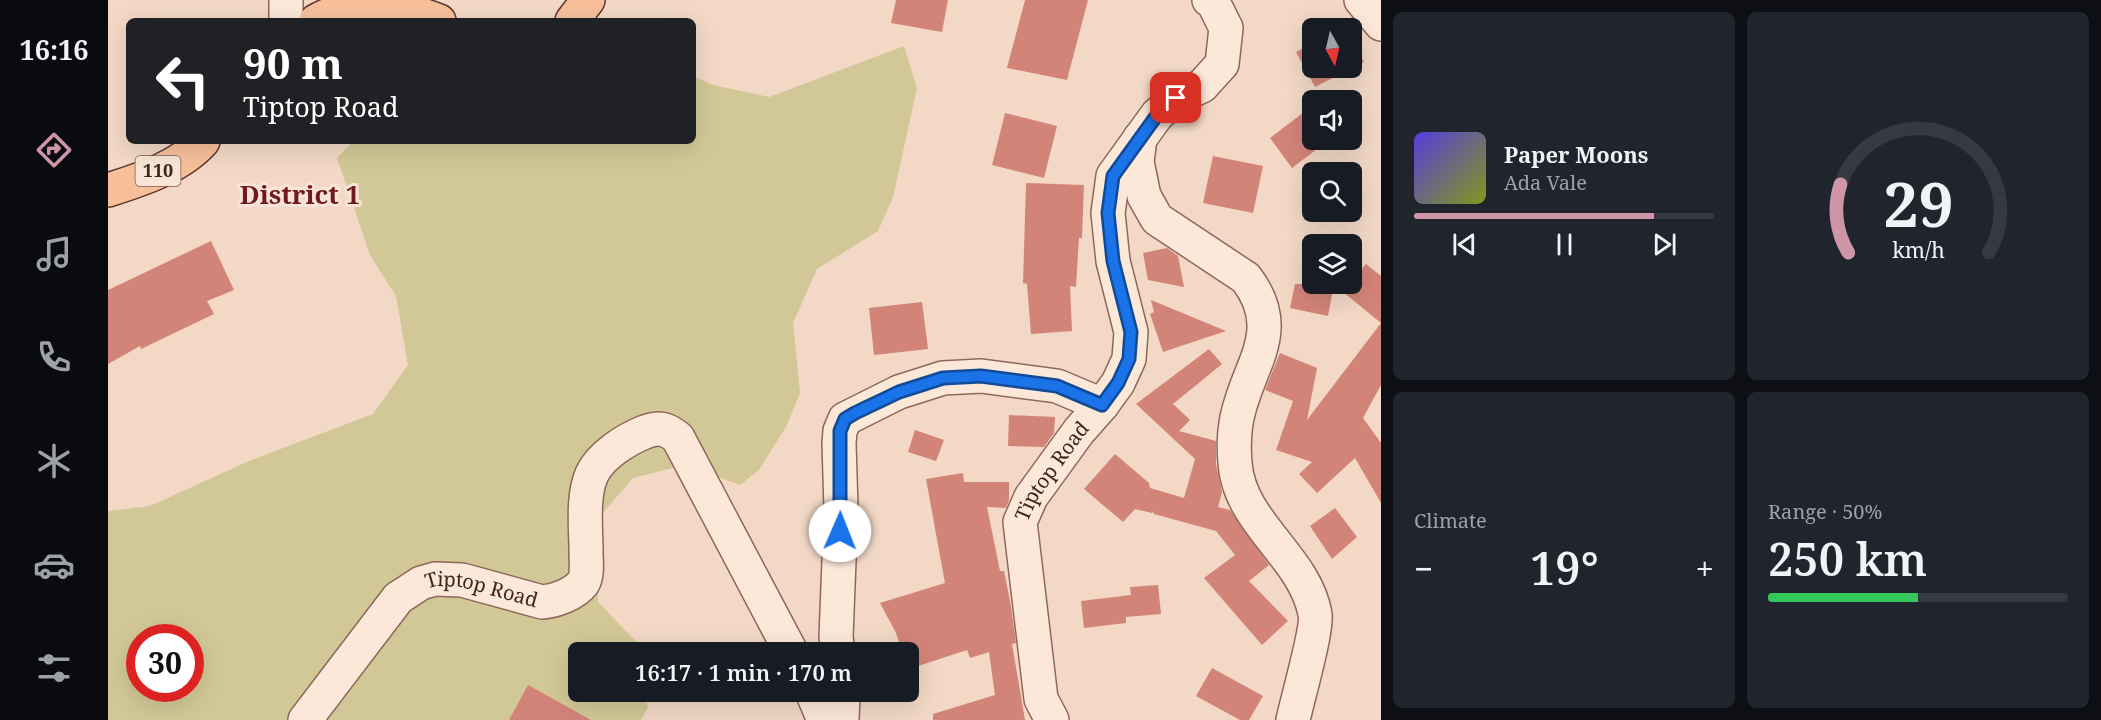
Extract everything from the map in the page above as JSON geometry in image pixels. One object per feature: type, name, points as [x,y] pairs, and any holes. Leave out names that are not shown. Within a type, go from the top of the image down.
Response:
[{"type":"main road","points":[[574,18],[588,0]]},
{"type":"main road","points":[[321,18],[338,8],[359,3],[394,8],[429,18]]},
{"type":"main road","name":"110","points":[[108,190],[138,181],[167,167],[199,144]]},
{"type":"street","points":[[286,0],[286,18]]},
{"type":"street","name":"Tiptop Road","points":[[1052,720],[1041,699],[1020,522],[1031,497],[1079,431],[1118,383],[1129,359],[1131,332],[1113,261],[1108,213],[1113,176],[1157,115],[1176,98],[1202,86],[1222,64],[1226,28],[1213,2],[1209,0]]},
{"type":"street","points":[[1360,0],[1381,24]]},
{"type":"street","points":[[1140,138],[1137,162],[1144,196],[1157,219],[1246,278],[1255,290],[1265,313],[1265,337],[1236,422],[1235,465],[1243,497],[1309,592],[1316,616],[1293,720]]},
{"type":"street","points":[[837,642],[841,509],[839,443],[840,431],[845,419],[899,392],[943,378],[981,376],[1057,386],[1102,405]]},
{"type":"street","name":"Tiptop Road","points":[[304,720],[398,598],[420,583],[435,579],[462,580],[542,602],[553,601],[573,591],[583,582],[586,571],[586,505],[592,474],[605,458],[632,437],[657,428],[669,430],[678,438],[786,642]]},
{"type":"street","points":[[816,702],[824,720]]},
{"type":"street","points":[[842,720],[843,702]]},
{"type":"shaded area","points":[[904,46],[917,88],[893,197],[878,231],[817,269],[793,323],[800,393],[786,427],[759,470],[740,485],[685,465],[633,478],[595,522],[598,602],[636,642],[568,642],[568,702],[647,702],[648,708],[641,720],[108,720],[108,511],[150,506],[249,461],[373,414],[408,365],[396,296],[370,255],[337,158],[350,144],[696,144],[696,77],[713,85],[769,97]]},
{"type":"building","points":[[896,0],[948,0],[942,32],[891,23]]},
{"type":"building","points":[[1025,0],[1088,0],[1067,80],[1007,68]]},
{"type":"building","points":[[1302,49],[1302,63],[1296,52]]},
{"type":"building","points":[[1310,78],[1333,78],[1315,87]]},
{"type":"building","points":[[1005,113],[1057,126],[1044,178],[992,165]]},
{"type":"building","points":[[1302,114],[1302,150],[1316,150],[1292,168],[1270,138]]},
{"type":"building","points":[[1213,156],[1263,166],[1253,213],[1203,203]]},
{"type":"building","points":[[1026,183],[1084,185],[1082,238],[1079,238],[1076,287],[1070,286],[1072,331],[1031,334],[1027,284],[1023,283]]},
{"type":"building","points":[[211,241],[234,290],[207,301],[214,314],[141,349],[140,346],[108,364],[108,290]]},
{"type":"building","points":[[1167,248],[1178,256],[1184,287],[1148,280],[1143,253]]},
{"type":"building","points":[[1366,264],[1381,276],[1381,323],[1345,294],[1362,294],[1362,269]]},
{"type":"building","points":[[1295,284],[1302,284],[1302,294],[1332,294],[1328,316],[1290,308]]},
{"type":"building","points":[[1151,300],[1226,331],[1163,352],[1150,314],[1154,312]]},
{"type":"building","points":[[922,302],[928,349],[874,355],[869,308]]},
{"type":"building","points":[[1381,323],[1381,385],[1363,418],[1381,443],[1381,503],[1355,458],[1317,493],[1299,474],[1312,462],[1276,450],[1293,401],[1265,390],[1280,353],[1317,368],[1307,420]]},
{"type":"building","points":[[1209,349],[1222,364],[1173,404],[1190,420],[1179,431],[1216,441],[1216,464],[1222,492],[1218,507],[1230,510],[1269,565],[1249,581],[1288,621],[1262,645],[1204,578],[1235,555],[1216,531],[1154,514],[1152,511],[1152,513],[1135,509],[1123,522],[1084,489],[1115,454],[1149,483],[1150,488],[1184,498],[1195,459],[1136,404]]},
{"type":"building","points":[[1009,415],[1055,417],[1054,433],[1044,447],[1008,446]]},
{"type":"building","points":[[915,430],[944,440],[936,461],[908,452]]},
{"type":"building","points":[[963,473],[964,482],[1009,482],[1009,500],[1006,508],[987,507],[1000,571],[1004,571],[1011,606],[1016,643],[1012,644],[1025,720],[933,720],[933,714],[995,695],[989,652],[970,658],[967,650],[919,666],[919,642],[899,642],[880,603],[945,583],[926,479]]},
{"type":"building","points":[[1335,508],[1357,537],[1332,559],[1310,526]]},
{"type":"building","points":[[1158,585],[1161,614],[1126,617],[1126,623],[1084,628],[1081,601],[1131,595],[1130,587]]},
{"type":"building","points":[[1212,668],[1263,696],[1249,720],[1240,720],[1196,696]]},
{"type":"building","points":[[528,685],[591,720],[509,720]]},
{"type":"district","name":"District 1","points":[[300,195]]},
{"type":"route","points":[[840,531],[840,431],[845,419],[855,413],[899,392],[943,378],[981,376],[1057,386],[1102,405],[1118,383],[1129,359],[1131,332],[1113,261],[1108,213],[1113,176],[1157,115],[1176,98]]}]
